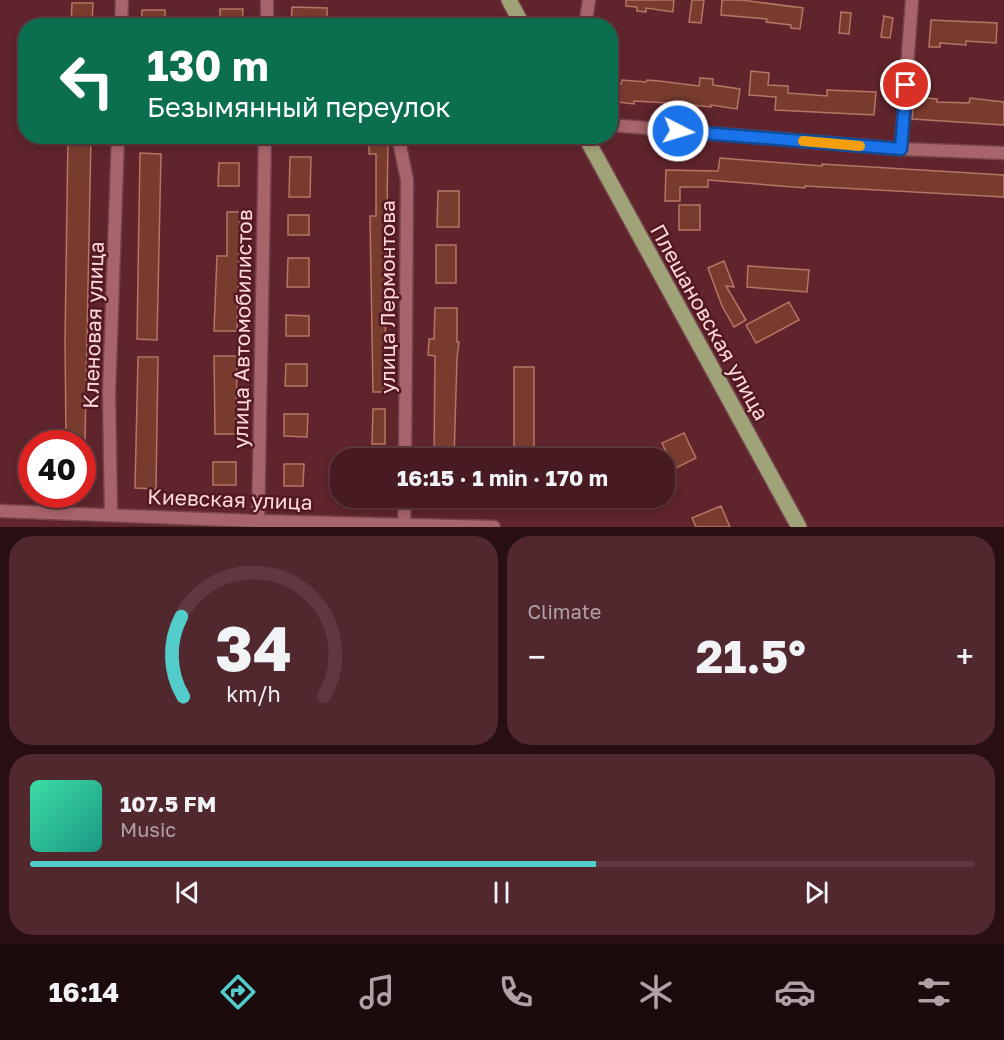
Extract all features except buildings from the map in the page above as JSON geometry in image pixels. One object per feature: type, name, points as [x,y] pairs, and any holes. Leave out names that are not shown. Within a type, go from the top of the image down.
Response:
[{"type":"main road","points":[[509,0],[519,18]]},
{"type":"main road","name":"Плешановская улица","points":[[589,144],[798,527]]},
{"type":"street","points":[[121,18],[122,0]]},
{"type":"street","points":[[267,0],[267,18]]},
{"type":"street","points":[[586,18],[589,0]]},
{"type":"street","points":[[901,149],[912,0]]},
{"type":"street","points":[[618,126],[901,149],[1004,153]]},
{"type":"street","name":"Кленовая улица","points":[[111,514],[109,393],[118,144]]},
{"type":"street","name":"улица Автомобилистов","points":[[258,524],[265,144]]},
{"type":"street","name":"улица Лермонтова","points":[[400,144],[407,180],[405,448]]},
{"type":"street","points":[[404,524],[405,508]]},
{"type":"street","name":"Киевская улица","points":[[0,511],[111,514],[258,524],[404,524],[494,527]]},
{"type":"slow traffic","points":[[803,141],[860,146]]},
{"type":"route","points":[[678,131],[901,149],[906,85]]}]
